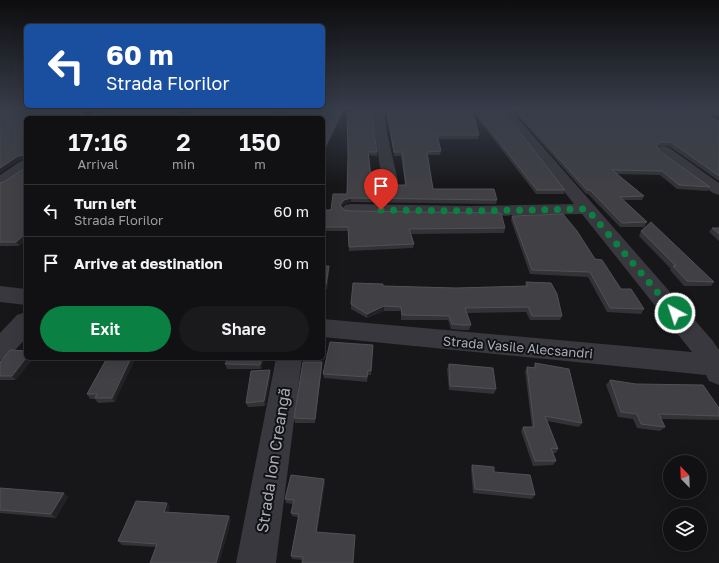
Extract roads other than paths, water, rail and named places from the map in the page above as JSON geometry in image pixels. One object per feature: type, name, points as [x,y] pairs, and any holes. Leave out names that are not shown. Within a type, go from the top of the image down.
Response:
[{"type":"street","points":[[382,133],[390,181]]},
{"type":"street","points":[[524,133],[714,358]]},
{"type":"street","points":[[663,150],[719,190]]},
{"type":"street","points":[[0,182],[24,165]]},
{"type":"street","points":[[351,209],[470,211],[587,209]]},
{"type":"street","points":[[0,294],[24,297]]},
{"type":"street","points":[[0,350],[24,323]]},
{"type":"street","name":"Strada Vasile Alecsandri","points":[[325,328],[714,358]]},
{"type":"street","name":"Strada Ion Creangă","points":[[256,563],[290,360]]}]
